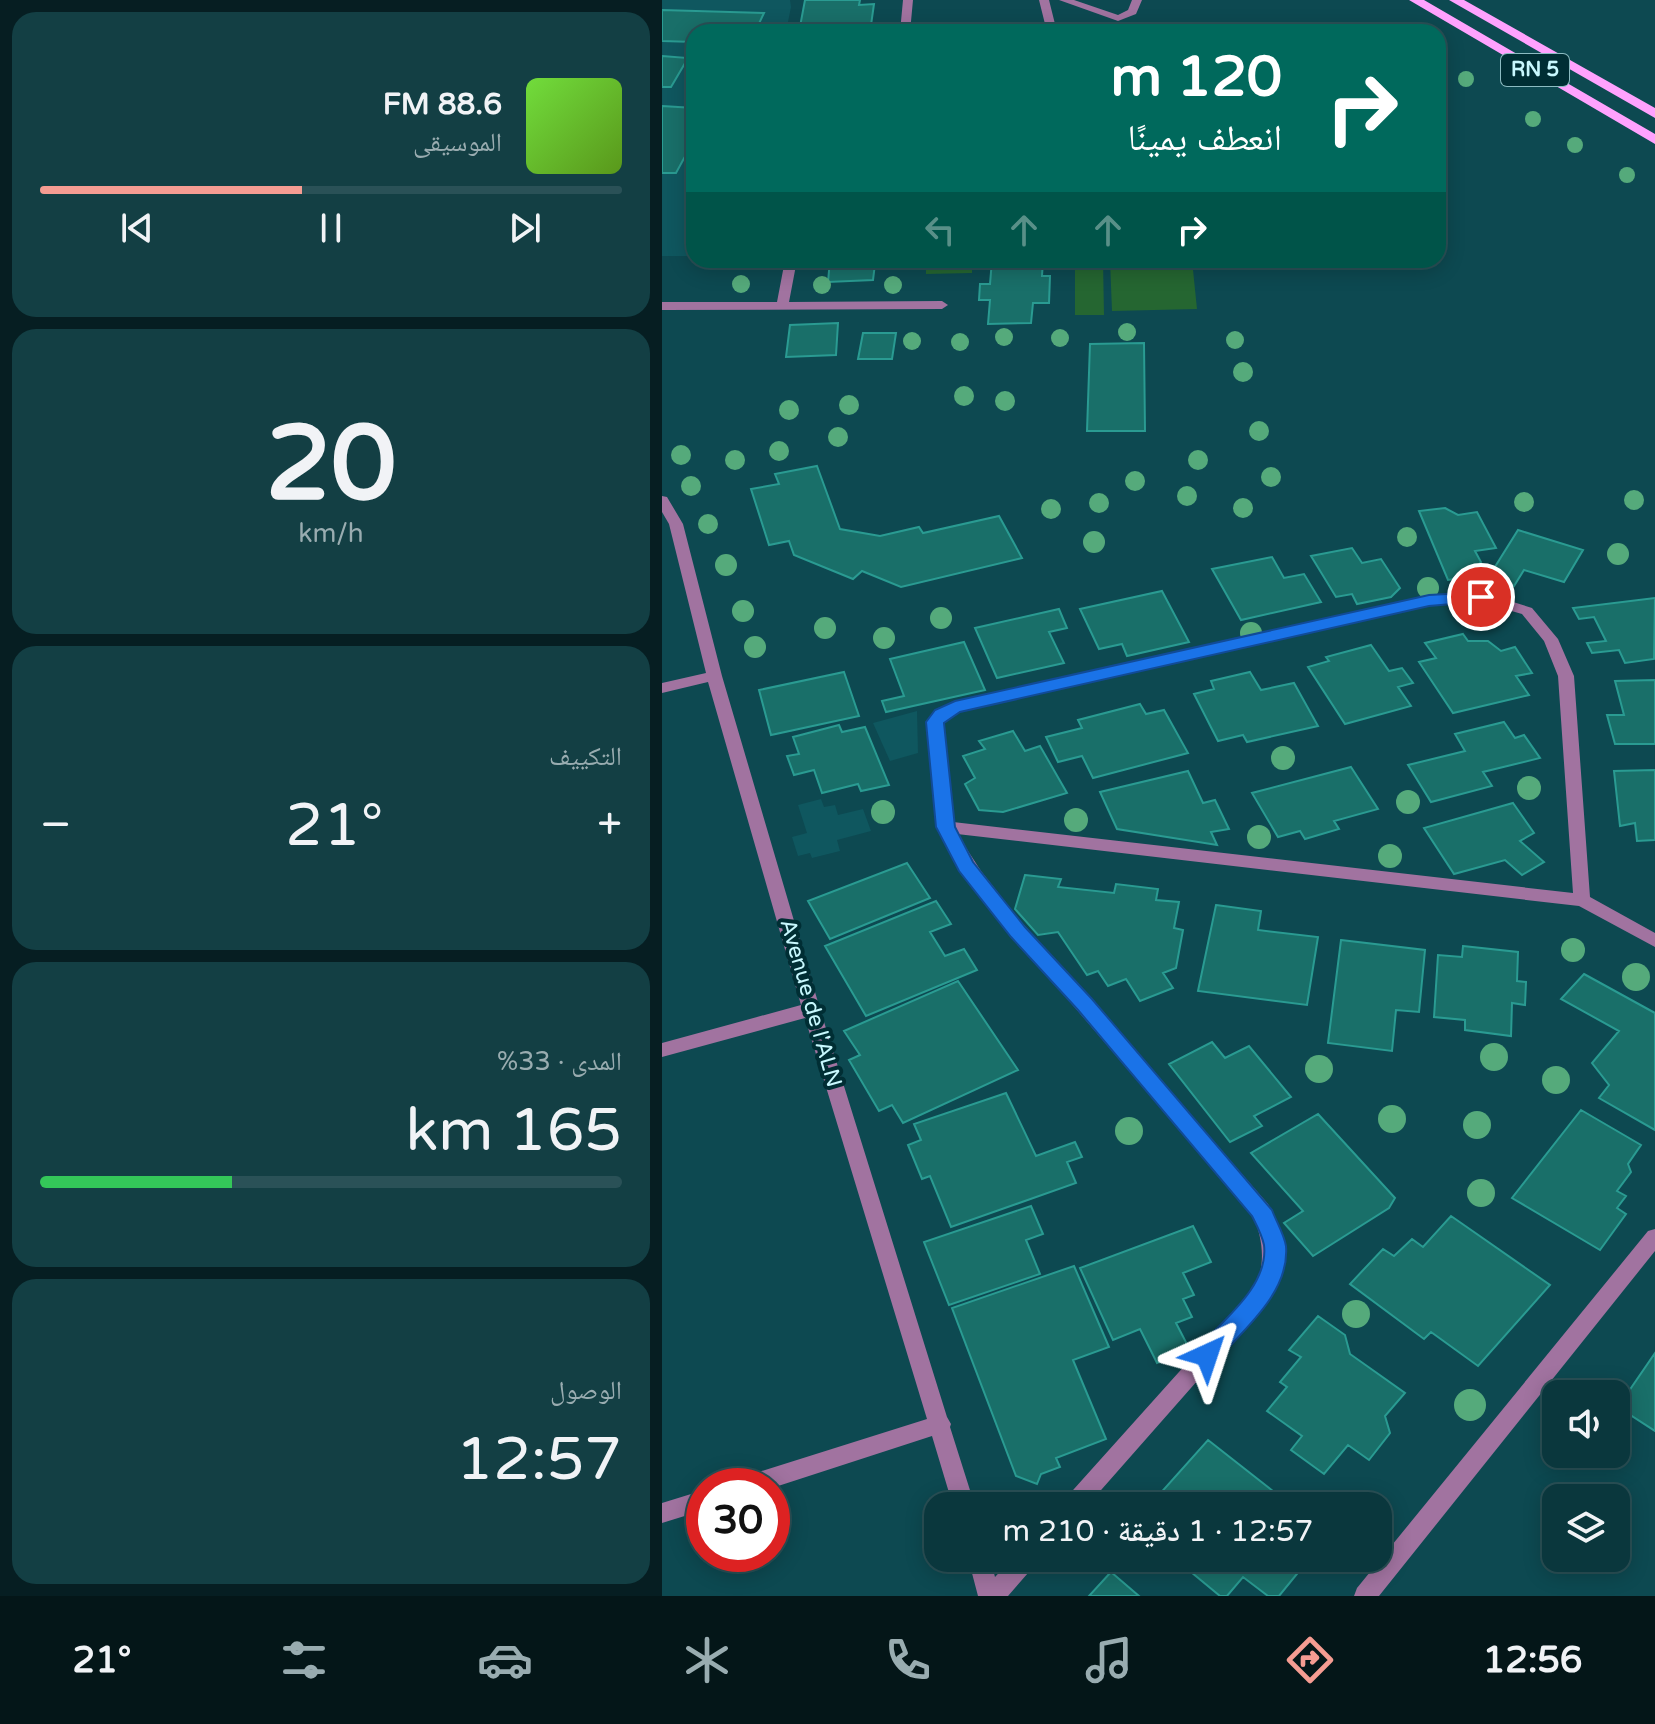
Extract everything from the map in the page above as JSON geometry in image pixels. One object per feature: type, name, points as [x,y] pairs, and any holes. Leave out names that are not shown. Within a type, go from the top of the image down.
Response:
[{"type":"main road","name":"RN 5","points":[[1415,0],[1655,140]]},
{"type":"main road","name":"RN 5","points":[[1455,0],[1655,114]]},
{"type":"street","points":[[906,24],[908,0]]},
{"type":"street","points":[[1044,0],[1050,24]]},
{"type":"street","points":[[1064,0],[1118,18],[1132,12],[1137,0]]},
{"type":"street","points":[[782,307],[789,268]]},
{"type":"street","points":[[662,306],[942,305]]},
{"type":"street","name":"Avenue de l'ALN","points":[[662,500],[676,524],[714,676],[811,1009],[960,1492]]},
{"type":"street","points":[[1085,1492],[1265,1290],[1273,1266],[1275,1244],[1261,1210],[1085,1004],[1018,932],[966,866],[945,827],[935,722],[955,707],[1429,601],[1481,597],[1527,611],[1551,639],[1566,676],[1582,900]]},
{"type":"street","points":[[662,688],[714,676]]},
{"type":"street","points":[[945,827],[1582,900],[1655,941]]},
{"type":"street","points":[[662,1050],[811,1009]]},
{"type":"street","points":[[1365,1596],[1655,1237]]},
{"type":"street","points":[[790,1472],[941,1424]]},
{"type":"street","points":[[662,1513],[686,1506]]},
{"type":"street","points":[[983,1572],[991,1596],[1014,1572]]},
{"type":"shaded area","points":[[662,0],[790,0],[788,24],[686,24],[686,256],[662,256]]},
{"type":"shaded area","points":[[917,711],[918,753],[890,761],[873,723]]},
{"type":"shaded area","points":[[821,799],[824,807],[835,805],[838,815],[863,809],[871,831],[837,840],[840,851],[812,858],[810,853],[798,856],[792,837],[807,833],[798,805]]},
{"type":"green space","points":[[926,268],[972,268],[972,273],[926,274]]},
{"type":"green space","points":[[1075,268],[1103,268],[1104,315],[1075,315]]},
{"type":"green space","points":[[1110,268],[1193,268],[1197,309],[1112,311]]},
{"type":"building","points":[[805,0],[860,0],[859,5],[874,4],[871,24],[800,24]]},
{"type":"building","points":[[662,10],[764,13],[759,24],[686,24],[686,42],[662,41]]},
{"type":"building","points":[[662,56],[686,58],[671,87],[662,87]]},
{"type":"building","points":[[662,106],[686,108],[686,155],[676,173],[662,173]]},
{"type":"building","points":[[829,268],[874,268],[873,280],[828,282]]},
{"type":"building","points":[[991,268],[1042,268],[1042,276],[1050,276],[1049,303],[1033,303],[1031,323],[988,324],[990,300],[979,300],[980,284],[990,284]]},
{"type":"building","points":[[838,323],[836,355],[786,357],[790,325]]},
{"type":"building","points":[[863,333],[896,333],[892,359],[858,359]]},
{"type":"building","points":[[1144,343],[1145,431],[1087,431],[1090,344]]},
{"type":"building","points":[[817,466],[840,529],[880,536],[919,527],[923,533],[999,516],[1022,558],[901,587],[862,571],[853,579],[794,555],[789,541],[769,545],[751,489],[779,484],[775,474]]},
{"type":"building","points":[[1445,508],[1458,515],[1477,512],[1496,548],[1475,551],[1481,562],[1468,577],[1448,580],[1419,511]]},
{"type":"building","points":[[1518,530],[1583,550],[1564,582],[1524,570],[1514,586],[1488,578]]},
{"type":"building","points":[[1352,548],[1362,563],[1381,559],[1400,588],[1391,597],[1357,604],[1352,594],[1336,597],[1311,556]]},
{"type":"building","points":[[1272,557],[1284,578],[1304,574],[1321,602],[1241,620],[1212,569]]},
{"type":"building","points":[[1162,591],[1189,642],[1127,656],[1122,644],[1099,649],[1080,609]]},
{"type":"building","points":[[1655,598],[1654,659],[1625,663],[1619,650],[1592,653],[1587,643],[1606,641],[1594,617],[1579,619],[1573,608]]},
{"type":"building","points":[[1059,609],[1067,628],[1049,632],[1064,663],[997,678],[975,628]]},
{"type":"building","points":[[1463,634],[1468,641],[1488,641],[1501,651],[1515,647],[1532,673],[1516,676],[1529,695],[1453,713],[1419,662],[1436,658],[1425,643]]},
{"type":"building","points":[[964,642],[985,690],[886,712],[882,701],[904,696],[890,659]]},
{"type":"building","points":[[1371,645],[1389,671],[1402,668],[1413,683],[1398,687],[1411,706],[1345,724],[1308,667],[1329,661],[1326,657]]},
{"type":"building","points":[[844,672],[859,716],[771,735],[759,690]]},
{"type":"building","points":[[1250,672],[1261,690],[1294,683],[1318,726],[1247,742],[1243,735],[1218,741],[1194,694],[1214,689],[1211,681]]},
{"type":"building","points":[[1655,680],[1655,744],[1615,744],[1607,715],[1624,715],[1615,681]]},
{"type":"building","points":[[1140,704],[1146,714],[1164,710],[1188,753],[1093,778],[1082,756],[1058,762],[1046,737],[1082,728],[1078,720]]},
{"type":"building","points":[[1504,722],[1515,738],[1524,735],[1540,758],[1483,772],[1492,786],[1431,802],[1408,765],[1465,751],[1455,734]]},
{"type":"building","points":[[839,725],[842,732],[865,727],[889,785],[861,791],[858,784],[822,793],[814,770],[794,775],[787,756],[799,754],[793,737]]},
{"type":"building","points":[[1013,731],[1025,751],[1040,746],[1067,793],[1003,812],[979,810],[965,784],[975,778],[963,756],[985,749],[979,741]]},
{"type":"building","points":[[1351,767],[1378,809],[1334,821],[1339,829],[1305,839],[1300,831],[1278,837],[1252,793]]},
{"type":"building","points":[[1655,770],[1655,840],[1637,841],[1635,823],[1620,826],[1614,771]]},
{"type":"building","points":[[1188,771],[1203,803],[1215,800],[1229,829],[1211,832],[1217,845],[1117,829],[1100,792]]},
{"type":"building","points":[[1513,803],[1534,833],[1520,841],[1544,862],[1522,875],[1505,860],[1454,874],[1424,828]]},
{"type":"building","points":[[907,863],[930,898],[830,939],[808,901]]},
{"type":"building","points":[[1025,875],[1061,879],[1058,887],[1114,893],[1116,884],[1158,889],[1156,900],[1179,902],[1174,928],[1183,930],[1176,968],[1163,973],[1173,988],[1140,1001],[1126,979],[1108,986],[1098,971],[1087,975],[1058,932],[1038,935],[1015,909]]},
{"type":"building","points":[[936,901],[951,924],[930,932],[945,956],[964,949],[977,970],[866,1016],[825,946]]},
{"type":"building","points":[[1216,905],[1261,911],[1258,930],[1318,937],[1307,1005],[1198,991]]},
{"type":"building","points":[[1341,940],[1425,950],[1419,1012],[1396,1010],[1392,1051],[1328,1043]]},
{"type":"building","points":[[1463,946],[1518,952],[1517,981],[1526,982],[1525,1005],[1512,1003],[1511,1036],[1465,1030],[1465,1020],[1434,1017],[1438,955],[1462,957]]},
{"type":"building","points":[[1584,974],[1655,1013],[1655,1130],[1599,1098],[1609,1085],[1592,1063],[1619,1031],[1561,999]]},
{"type":"building","points":[[958,981],[1018,1070],[903,1123],[892,1105],[879,1111],[849,1060],[860,1055],[844,1031]]},
{"type":"building","points":[[1212,1042],[1225,1058],[1249,1046],[1291,1097],[1254,1116],[1262,1126],[1230,1142],[1169,1064]]},
{"type":"building","points":[[1006,1093],[1036,1156],[1075,1142],[1082,1157],[1067,1162],[1076,1183],[951,1227],[930,1176],[922,1179],[908,1145],[921,1140],[914,1124]]},
{"type":"building","points":[[1581,1110],[1641,1145],[1628,1164],[1631,1172],[1617,1191],[1626,1196],[1617,1208],[1626,1214],[1600,1250],[1512,1198]]},
{"type":"building","points":[[1318,1114],[1395,1198],[1389,1208],[1313,1256],[1284,1223],[1303,1211],[1251,1153]]},
{"type":"building","points":[[1031,1206],[1043,1234],[1026,1240],[1040,1274],[949,1305],[924,1242]]},
{"type":"building","points":[[1451,1216],[1550,1285],[1478,1366],[1431,1332],[1424,1339],[1350,1284],[1383,1249],[1394,1256],[1412,1239],[1423,1247]]},
{"type":"building","points":[[1193,1226],[1211,1262],[1183,1273],[1194,1295],[1183,1299],[1192,1317],[1176,1323],[1190,1350],[1157,1363],[1140,1329],[1113,1340],[1080,1268]]},
{"type":"building","points":[[1074,1266],[1109,1347],[1073,1360],[1106,1439],[1056,1458],[1060,1467],[1041,1474],[1037,1484],[1016,1476],[952,1308]]},
{"type":"building","points":[[1318,1316],[1345,1335],[1350,1354],[1405,1393],[1385,1416],[1390,1433],[1369,1460],[1348,1445],[1324,1474],[1291,1450],[1302,1436],[1267,1411],[1287,1387],[1280,1382],[1301,1357],[1289,1350]]},
{"type":"building","points":[[1655,1353],[1655,1431],[1630,1415],[1630,1389]]},
{"type":"building","points":[[1208,1440],[1274,1492],[1162,1492]]},
{"type":"building","points":[[1111,1572],[1139,1596],[1089,1596]]},
{"type":"building","points":[[1191,1572],[1299,1572],[1279,1596],[1268,1596],[1243,1577],[1227,1596],[1220,1596]]},
{"type":"route","points":[[1207,1355],[1265,1290],[1273,1266],[1275,1244],[1261,1210],[1085,1004],[1018,932],[966,866],[945,827],[935,722],[955,707],[1429,601],[1481,597]]}]
